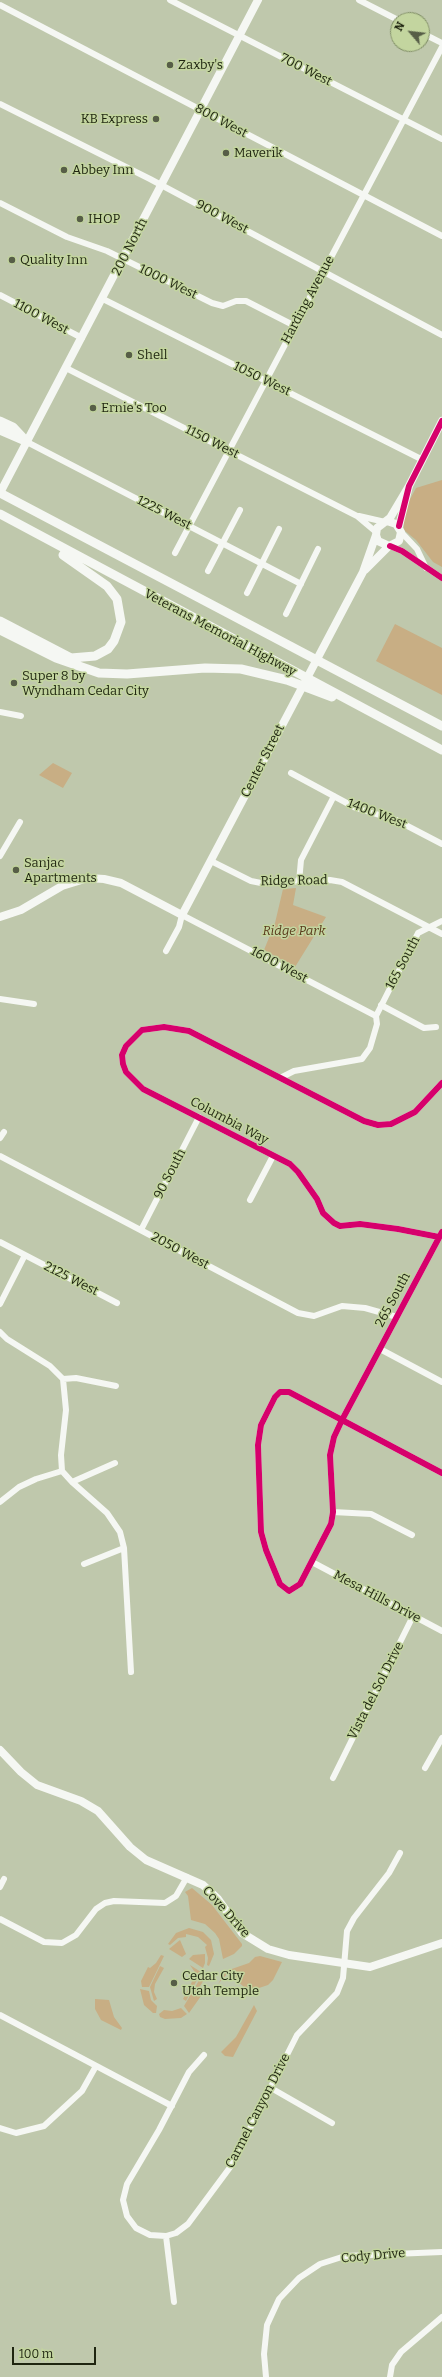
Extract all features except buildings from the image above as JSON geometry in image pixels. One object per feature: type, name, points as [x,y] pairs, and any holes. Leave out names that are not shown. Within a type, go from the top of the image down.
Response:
[{"type":"highway","points":[[0,421],[13,428],[27,442]]},
{"type":"highway","points":[[0,430],[27,442]]},
{"type":"highway","name":"Veterans Memorial Highway","points":[[0,493],[442,726]]},
{"type":"highway","name":"Veterans Memorial Highway","points":[[0,514],[442,750]]},
{"type":"highway","points":[[0,621],[71,658],[87,658],[102,653],[114,641],[119,632],[121,614],[114,593],[92,575],[28,530]]},
{"type":"highway","points":[[0,630],[56,658],[99,673],[127,674],[205,668],[241,670],[287,680],[358,706]]},
{"type":"main road","name":"200 North","points":[[0,493],[124,260],[258,0]]},
{"type":"main road","points":[[409,486],[399,541],[389,546],[380,543],[376,533],[379,525],[386,521],[409,486],[442,421]]},
{"type":"main road","points":[[386,521],[393,522],[400,529]]},
{"type":"main road","name":"Center Street","points":[[182,915],[363,572],[376,533]]},
{"type":"main road","name":"Center Street","points":[[363,572],[389,546]]},
{"type":"main road","points":[[0,917],[21,910],[62,886],[88,878],[104,878],[121,883],[182,915]]},
{"type":"main road","name":"Cove Drive","points":[[0,1750],[21,1772],[37,1785],[81,1801],[98,1811],[130,1847],[146,1860],[203,1885],[213,1894],[237,1928],[254,1942],[282,1954],[370,1967],[442,1944]]},
{"type":"street","name":"700 West","points":[[170,0],[442,139]]},
{"type":"street","points":[[359,0],[390,16]]},
{"type":"street","name":"800 West","points":[[0,5],[442,236]]},
{"type":"street","points":[[430,37],[442,43]]},
{"type":"street","name":"Harding Avenue","points":[[175,553],[442,47]]},
{"type":"street","name":"900 West","points":[[0,104],[162,185],[317,267],[323,272],[442,336]]},
{"type":"street","name":"1000 West","points":[[0,203],[67,237],[106,251],[212,303],[223,306],[236,301],[246,301],[295,326]]},
{"type":"street","name":"1100 West","points":[[0,295],[82,338]]},
{"type":"street","name":"1050 West","points":[[103,299],[422,459]]},
{"type":"street","name":"1150 West","points":[[66,368],[357,516],[376,533]]},
{"type":"street","name":"1225 West","points":[[27,442],[301,584]]},
{"type":"street","points":[[208,571],[240,510]]},
{"type":"street","name":"1150 West","points":[[357,516],[386,521]]},
{"type":"street","points":[[247,593],[279,529]]},
{"type":"street","points":[[400,529],[417,549],[426,568]]},
{"type":"street","points":[[389,546],[402,551],[442,578]]},
{"type":"street","points":[[286,614],[318,549]]},
{"type":"street","points":[[0,712],[21,716]]},
{"type":"street","name":"1400 West","points":[[291,773],[356,808],[396,820],[442,844]]},
{"type":"street","points":[[299,882],[301,860],[334,796]]},
{"type":"street","points":[[0,856],[20,822]]},
{"type":"street","name":"Ridge Road","points":[[211,861],[251,882],[262,883],[330,880],[342,882],[442,934]]},
{"type":"street","name":"Center Street","points":[[166,951],[179,927],[182,915]]},
{"type":"street","name":"1600 West","points":[[182,915],[376,1016]]},
{"type":"street","name":"165 South","points":[[280,1078],[294,1071],[362,1059],[370,1048],[376,1024],[376,1016],[418,933],[427,927],[442,921]]},
{"type":"street","points":[[0,998],[34,1004]]},
{"type":"street","points":[[381,1005],[424,1028],[436,1027]]},
{"type":"street","name":"Columbia Way","points":[[441,1234],[360,1224],[340,1226],[334,1223],[323,1213],[318,1199],[298,1172],[290,1164],[143,1089],[134,1081],[123,1064],[122,1055],[126,1046],[142,1030],[164,1026],[189,1031],[364,1121],[378,1125],[391,1124],[415,1112],[442,1083]]},
{"type":"street","name":"90 South","points":[[141,1230],[199,1117]]},
{"type":"street","points":[[0,1138],[4,1132]]},
{"type":"street","name":"2050 West","points":[[0,1156],[302,1314],[314,1316],[342,1306],[365,1308],[397,1317]]},
{"type":"street","points":[[250,1200],[273,1156]]},
{"type":"street","name":"265 South","points":[[342,1420],[441,1234]]},
{"type":"street","name":"2125 West","points":[[0,1242],[117,1303]]},
{"type":"street","points":[[0,1304],[25,1255]]},
{"type":"street","points":[[0,1332],[7,1339],[50,1366],[63,1379],[66,1410],[61,1455],[62,1471],[114,1521],[120,1532],[124,1548],[131,1672]]},
{"type":"street","points":[[380,1349],[442,1382]]},
{"type":"street","points":[[63,1379],[76,1378],[116,1386]]},
{"type":"street","points":[[342,1420],[334,1437],[330,1455],[333,1512],[331,1524],[300,1584],[289,1591],[280,1584],[266,1550],[261,1532],[258,1444],[261,1425],[275,1398],[280,1392],[289,1392],[342,1420],[442,1473]]},
{"type":"street","points":[[72,1482],[115,1463]]},
{"type":"street","points":[[0,1502],[20,1487],[36,1479],[62,1471]]},
{"type":"street","points":[[333,1512],[371,1514],[412,1535]]},
{"type":"street","points":[[84,1564],[124,1548]]},
{"type":"street","name":"Mesa Hills Drive","points":[[312,1562],[442,1631]]},
{"type":"street","name":"Vista del Sol Drive","points":[[333,1778],[413,1616]]},
{"type":"street","points":[[425,1768],[442,1738]]},
{"type":"street","name":"Carmel Canyon Drive","points":[[166,2236],[176,2233],[188,2224],[232,2166],[297,2035],[337,1993],[343,1978],[347,1931],[354,1918],[389,1873],[400,1852]]},
{"type":"street","points":[[0,1919],[44,1942],[62,1943],[76,1935],[96,1909],[105,1903],[114,1901],[165,1903],[176,1896],[187,1877]]},
{"type":"street","points":[[0,1887],[4,1879]]},
{"type":"street","points":[[0,2015],[172,2106]]},
{"type":"street","points":[[174,2302],[166,2236],[150,2235],[136,2228],[127,2216],[123,2200],[127,2184],[172,2106],[189,2072],[204,2055]]},
{"type":"street","points":[[0,2128],[16,2132],[44,2126],[82,2091],[96,2066]]},
{"type":"street","points":[[271,2088],[332,2123]]},
{"type":"street","name":"Cody Drive","points":[[266,2377],[264,2354],[267,2325],[279,2299],[299,2278],[320,2264],[345,2256],[442,2252]]},
{"type":"street","points":[[390,2377],[392,2366],[401,2352],[442,2318]]},
{"type":"green space","points":[[442,480],[442,567],[433,562],[416,540],[404,530],[404,521],[407,505],[416,488]]},
{"type":"green space","points":[[395,624],[442,648],[442,695],[376,661]]},
{"type":"green space","points":[[53,763],[72,773],[63,788],[39,775]]},
{"type":"green space","name":"Ridge Park","points":[[296,888],[293,905],[326,917],[295,967],[264,950],[275,923],[283,889]]},
{"type":"green space","points":[[192,1888],[212,1905],[242,1944],[242,1946],[234,1954],[223,1959],[219,1939],[215,1933],[205,1924],[191,1920],[188,1896],[185,1892]]},
{"type":"green space","points":[[189,1928],[203,1932],[211,1940],[214,1954],[209,1966],[207,1965],[208,1958],[205,1947],[207,1945],[198,1937],[186,1934],[186,1937],[178,1938],[170,1945],[168,1944],[176,1933]]},
{"type":"green space","points":[[180,1940],[186,1954],[182,1957],[169,1949]]},
{"type":"green space","points":[[205,1954],[205,1963],[203,1968],[189,1959],[193,1955]]},
{"type":"green space","points":[[161,1955],[164,1956],[149,1987],[142,1987],[141,1981],[148,1967],[150,1968],[156,1963]]},
{"type":"green space","points":[[260,1956],[282,1962],[273,1980],[268,1985],[256,1989],[244,1987],[228,1973],[218,1984],[226,1971],[249,1963],[255,1957]]},
{"type":"green space","points":[[190,1965],[201,1972],[197,1976],[198,1978],[186,2001],[183,1999],[196,1974]]},
{"type":"green space","points":[[160,1966],[164,1968],[155,1984],[154,1992],[157,1999],[154,2001],[150,1987]]},
{"type":"green space","points":[[201,1977],[205,1978],[199,1988],[199,1994],[201,1996],[189,2013],[184,2006]]},
{"type":"green space","points":[[140,1989],[149,1991],[151,2000],[157,2006],[156,2013],[153,2013],[144,2005]]},
{"type":"green space","points":[[95,1999],[109,2000],[114,2017],[122,2028],[121,2030],[101,2020],[95,2009]]},
{"type":"green space","points":[[254,2005],[257,2011],[233,2057],[225,2056],[221,2052],[236,2037]]},
{"type":"green space","points":[[181,2008],[187,2014],[181,2018],[165,2019],[160,2017],[159,2014],[164,2010],[172,2011]]},
{"type":"cycle path","points":[[399,526],[409,486],[442,421]]},
{"type":"cycle path","points":[[390,546],[402,551],[442,578]]},
{"type":"cycle path","points":[[439,1237],[398,1229],[360,1224],[340,1226],[334,1223],[323,1213],[317,1199],[298,1172],[290,1164],[143,1089],[126,1072],[122,1055],[126,1046],[142,1030],[164,1027],[189,1031],[364,1121],[378,1125],[391,1124],[415,1112],[442,1083]]},
{"type":"cycle path","points":[[442,1232],[342,1420],[334,1437],[330,1455],[333,1512],[331,1524],[300,1584],[289,1591],[280,1584],[266,1550],[261,1532],[258,1445],[261,1425],[275,1397],[280,1392],[289,1392],[342,1420],[442,1473]]},
{"type":"place","name":"Zaxby's","points":[[170,65]]},
{"type":"place","name":"KB Express","points":[[156,119]]},
{"type":"place","name":"Maverik","points":[[226,153]]},
{"type":"place","name":"Abbey Inn","points":[[64,170]]},
{"type":"place","name":"IHOP","points":[[80,219]]},
{"type":"place","name":"Quality Inn","points":[[12,260]]},
{"type":"place","name":"Shell","points":[[129,355]]},
{"type":"place","name":"Ernie's Too","points":[[93,408]]},
{"type":"place","name":"Super 8 by Wyndham Cedar City","points":[[14,683]]},
{"type":"place","name":"Sanjac Apartments","points":[[16,870]]},
{"type":"place","name":"Cedar City Utah Temple","points":[[174,1983]]}]
